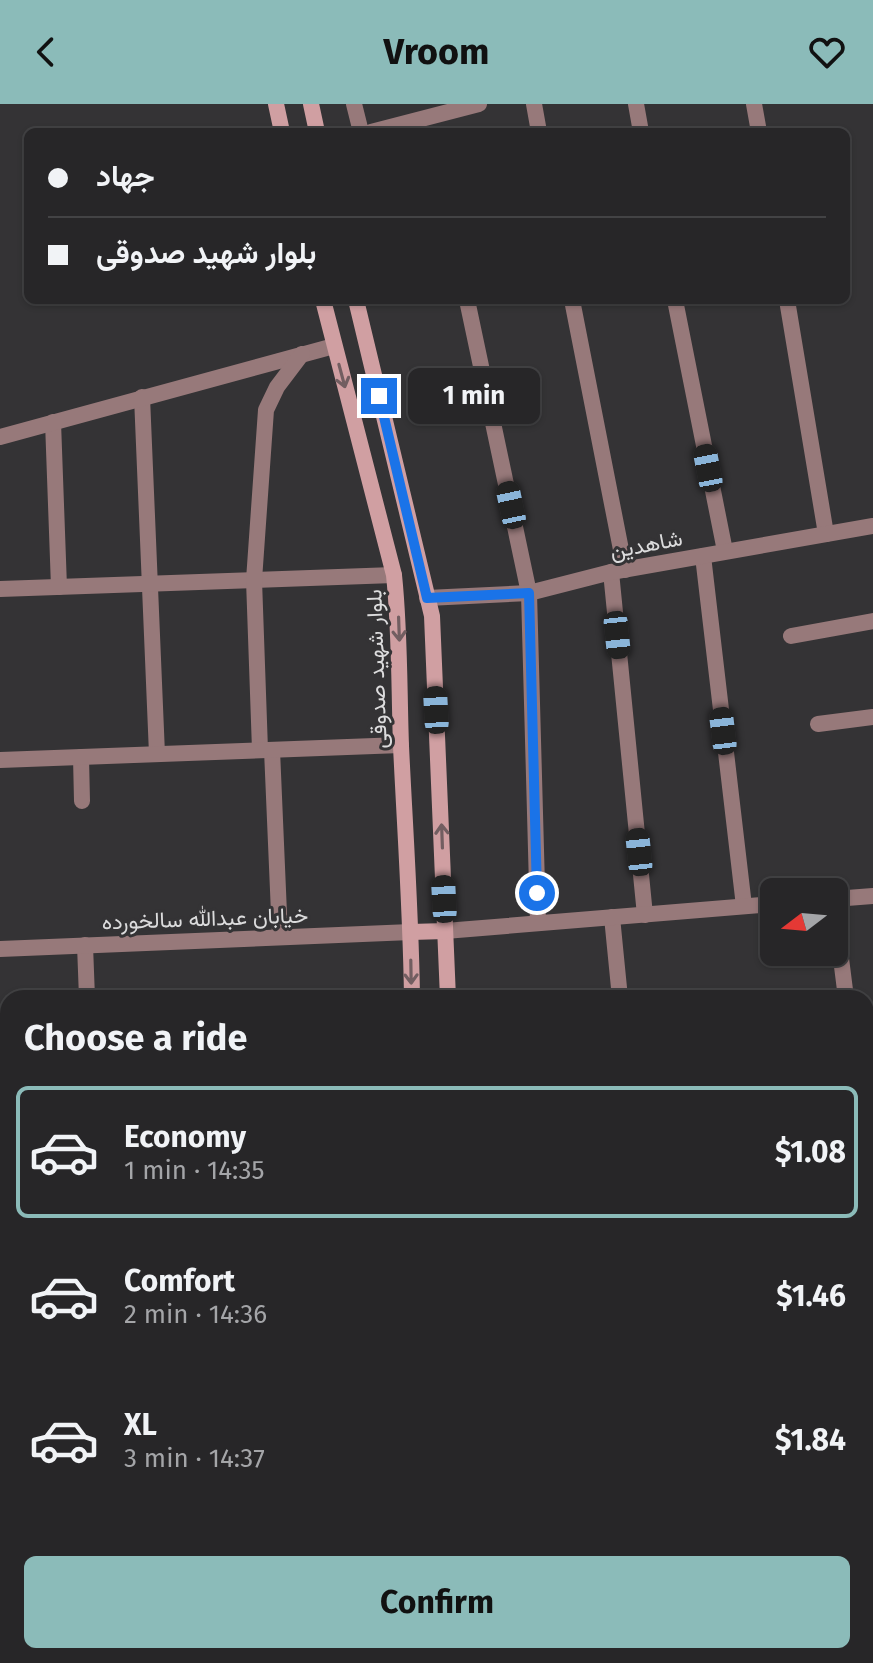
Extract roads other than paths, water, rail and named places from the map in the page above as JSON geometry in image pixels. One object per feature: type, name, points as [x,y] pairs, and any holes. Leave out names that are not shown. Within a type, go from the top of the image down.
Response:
[{"type":"main road","points":[[276,104],[281,128]]},
{"type":"main road","points":[[311,104],[316,128]]},
{"type":"main road","name":"بلوار شهید صدوقی","points":[[324,304],[394,575],[399,621],[412,990]]},
{"type":"main road","points":[[357,304],[432,616],[448,990]]},
{"type":"main road","points":[[411,932],[445,931]]},
{"type":"street","points":[[354,104],[360,128]]},
{"type":"street","points":[[404,128],[429,125],[479,104]]},
{"type":"street","points":[[534,104],[538,128]]},
{"type":"street","points":[[636,104],[640,128]]},
{"type":"street","points":[[754,104],[758,128]]},
{"type":"street","points":[[468,304],[529,593],[538,923]]},
{"type":"street","points":[[573,304],[618,571],[645,915]]},
{"type":"street","points":[[676,304],[725,551]]},
{"type":"street","points":[[788,304],[826,534]]},
{"type":"street","points":[[0,437],[334,346]]},
{"type":"street","points":[[280,937],[254,580],[266,410],[277,387],[302,354]]},
{"type":"street","points":[[142,397],[157,754]]},
{"type":"street","points":[[53,422],[59,587]]},
{"type":"street","name":"شاهدین","points":[[427,598],[529,593],[618,571],[873,526]]},
{"type":"street","points":[[703,556],[744,906]]},
{"type":"street","points":[[0,589],[394,575]]},
{"type":"street","points":[[791,636],[873,621]]},
{"type":"street","points":[[818,724],[873,717]]},
{"type":"street","points":[[0,760],[401,745]]},
{"type":"street","points":[[81,757],[82,801]]},
{"type":"street","points":[[848,899],[873,896]]},
{"type":"street","points":[[445,931],[760,905]]},
{"type":"street","points":[[612,917],[619,990]]},
{"type":"street","name":"خیابان عبدالله سالخورده","points":[[0,949],[411,932]]},
{"type":"street","points":[[85,945],[87,990]]},
{"type":"street","points":[[842,966],[845,990]]}]
